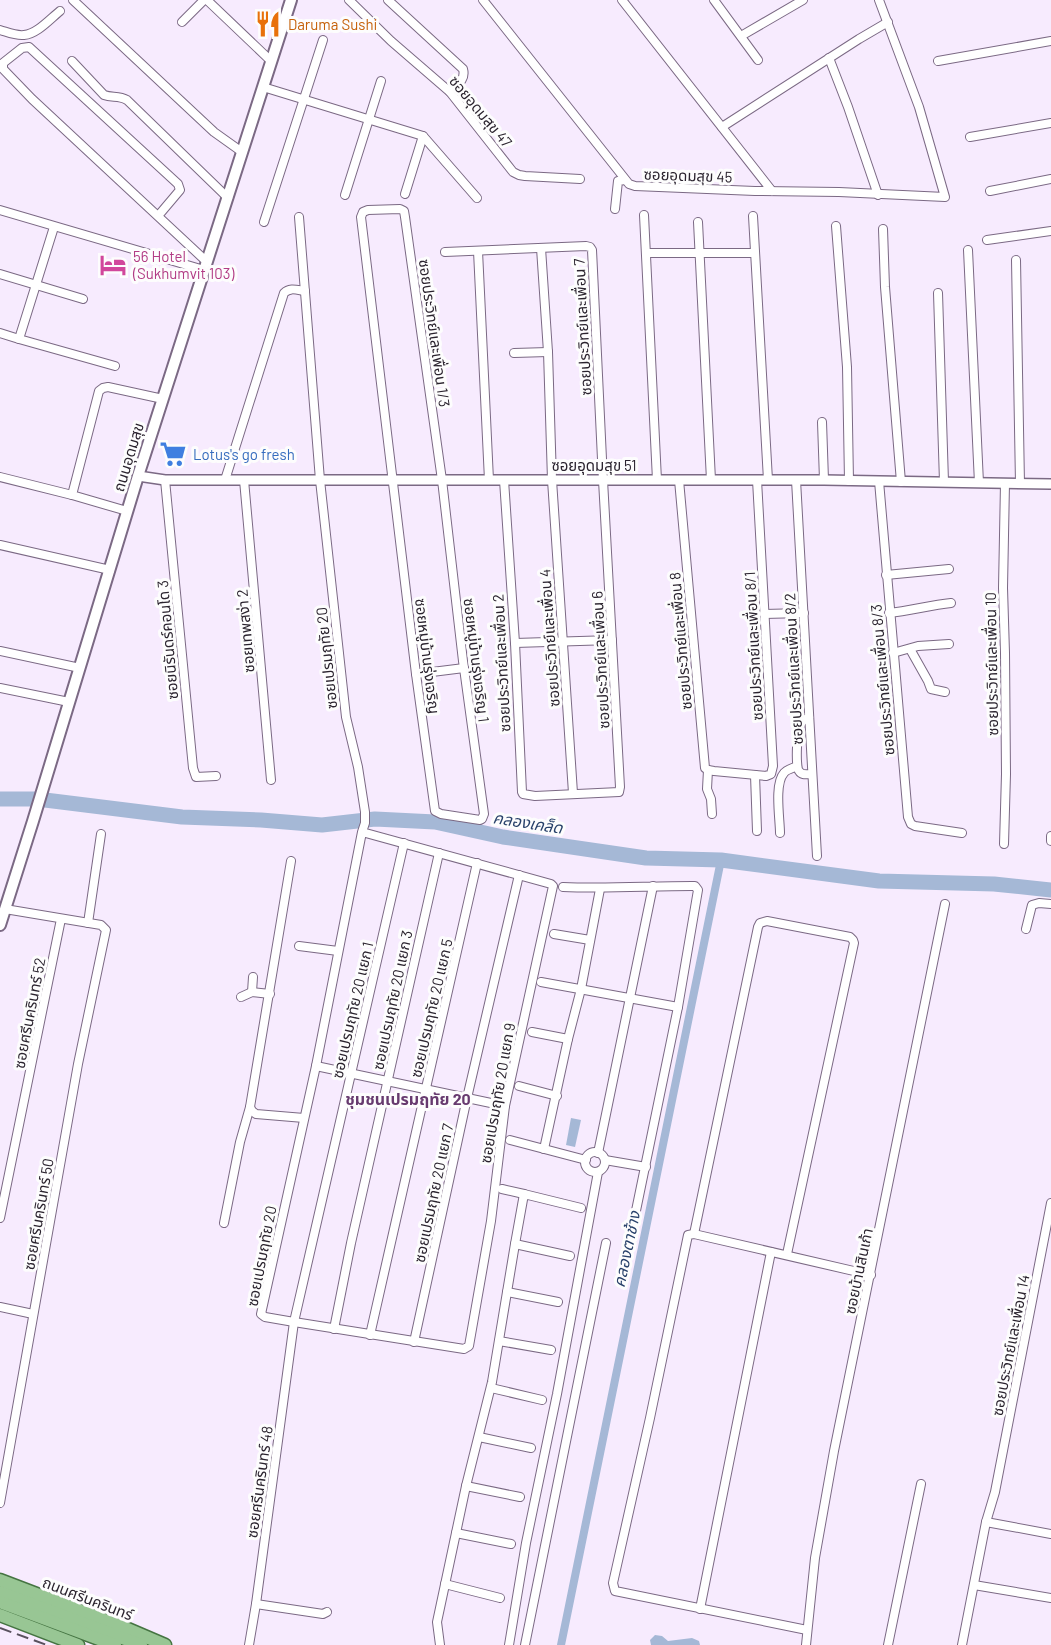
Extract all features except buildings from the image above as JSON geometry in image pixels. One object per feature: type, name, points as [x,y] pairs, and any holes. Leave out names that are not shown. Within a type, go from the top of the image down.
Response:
[{"type":"main road","name":"ถนนอุดมสุข","points":[[0,925],[138,476],[291,0]]},
{"type":"main road","name":"ถนนศรีนครินทร์","points":[[0,1580],[165,1645]]},
{"type":"main road","name":"ถนนศรีนครินทร์","points":[[0,1592],[141,1645]]},
{"type":"main road","points":[[0,1602],[115,1645]]},
{"type":"main road","points":[[0,1614],[78,1645]]},
{"type":"street","points":[[182,22],[205,0],[271,61]]},
{"type":"street","name":"ซอยอุดมสุข 47","points":[[349,0],[391,42],[450,92],[513,172],[525,176],[580,179]]},
{"type":"street","points":[[388,0],[463,69],[465,75],[463,80],[450,92]]},
{"type":"street","name":"ซอยอุดมสุข 45","points":[[483,0],[590,133],[621,180],[629,184],[945,198],[919,107],[888,22]]},
{"type":"street","points":[[622,0],[772,191]]},
{"type":"street","points":[[714,0],[759,60]]},
{"type":"street","points":[[741,36],[803,0]]},
{"type":"street","points":[[722,127],[888,22],[879,0]]},
{"type":"street","points":[[78,2],[214,132],[242,152]]},
{"type":"street","points":[[0,30],[20,36],[26,35],[60,11]]},
{"type":"street","points":[[264,222],[322,40]]},
{"type":"street","points":[[938,61],[1051,41]]},
{"type":"street","points":[[158,216],[180,190],[178,184],[29,47],[22,48],[3,63],[3,69],[32,99],[158,216],[205,266]]},
{"type":"street","points":[[829,58],[878,195]]},
{"type":"street","points":[[72,61],[104,95],[122,97],[127,100],[228,198]]},
{"type":"street","points":[[345,195],[381,81]]},
{"type":"street","points":[[263,87],[423,136],[477,198]]},
{"type":"street","points":[[970,137],[1051,123]]},
{"type":"street","points":[[405,194],[423,136]]},
{"type":"street","points":[[990,191],[1051,179]]},
{"type":"street","points":[[615,209],[621,180]]},
{"type":"street","points":[[0,210],[205,266]]},
{"type":"street","name":"ซอยหมู่บ้านรุ่งเจริญ","points":[[384,210],[368,210],[363,212],[361,217],[416,674],[435,810],[441,814],[459,817]]},
{"type":"street","name":"ซอยประวิทย์และเพื่อน 1/3","points":[[384,210],[404,211],[442,480]]},
{"type":"street","points":[[644,215],[657,480]]},
{"type":"street","points":[[753,216],[768,480]]},
{"type":"street","name":"ซอยเปรมฤทัย 20","points":[[299,217],[320,480],[346,717],[358,767],[365,819],[316,1066],[261,1314],[265,1317],[414,1342],[464,1349],[469,1346]]},
{"type":"street","points":[[698,222],[711,480]]},
{"type":"street","points":[[19,339],[54,226]]},
{"type":"street","points":[[836,226],[848,367],[849,481]]},
{"type":"street","points":[[883,229],[885,287],[901,482]]},
{"type":"street","points":[[987,240],[1051,231]]},
{"type":"street","name":"ซอยประวิทย์และเพื่อน 7","points":[[445,252],[590,247],[592,250],[603,480]]},
{"type":"street","name":"ซอยประวิทย์และเพื่อน 4","points":[[541,248],[548,352],[552,480],[573,794]]},
{"type":"street","points":[[478,250],[489,480]]},
{"type":"street","points":[[968,250],[979,483]]},
{"type":"street","points":[[646,254],[755,253]]},
{"type":"street","points":[[1016,260],[1020,484]]},
{"type":"street","points":[[0,274],[83,299]]},
{"type":"street","points":[[225,480],[284,293],[292,289],[305,291]]},
{"type":"street","points":[[938,293],[944,482]]},
{"type":"street","points":[[0,333],[115,366]]},
{"type":"street","points":[[514,353],[548,352]]},
{"type":"street","points":[[72,495],[99,391],[108,387],[163,399]]},
{"type":"street","points":[[822,422],[824,480]]},
{"type":"street","name":"ซอยอุดมสุข 51","points":[[138,476],[165,480],[824,480],[1051,484]]},
{"type":"street","points":[[0,477],[128,511]]},
{"type":"street","name":"ซอยนิรันดร์คอนโด 3","points":[[165,480],[193,768],[196,777],[216,776]]},
{"type":"street","name":"ซอยเทพสง่า 2","points":[[244,480],[271,780]]},
{"type":"street","name":"ซอยหมู่บ้านรุ่งเจริญ 1","points":[[442,480],[484,814],[480,820],[459,817]]},
{"type":"street","name":"ซอยประวิทย์และเพื่อน 2","points":[[504,480],[522,792],[535,796],[573,794]]},
{"type":"street","name":"ซอยประวิทย์และเพื่อน 6","points":[[573,794],[612,793],[620,790],[603,480]]},
{"type":"street","name":"ซอยประวิทย์และเพื่อน 8","points":[[679,480],[705,768],[708,770],[707,789],[711,799],[712,814]]},
{"type":"street","name":"ซอยประวิทย์และเพื่อน 8/1","points":[[755,775],[771,774],[773,766],[757,480]]},
{"type":"street","name":"ซอยประวิทย์และเพื่อน 8/2","points":[[796,480],[817,856]]},
{"type":"street","name":"ซอยประวิทย์และเพื่อน 8/3","points":[[879,481],[909,821],[918,827],[962,833]]},
{"type":"street","name":"ซอยประวิทย์และเพื่อน 10","points":[[1004,844],[1006,774],[1003,588],[1005,483]]},
{"type":"street","points":[[0,545],[110,570]]},
{"type":"street","points":[[886,575],[949,568]]},
{"type":"street","points":[[889,614],[929,605],[951,603]]},
{"type":"street","points":[[764,614],[804,613]]},
{"type":"street","points":[[515,643],[612,640]]},
{"type":"street","points":[[893,653],[918,646],[949,644]]},
{"type":"street","points":[[910,649],[931,689],[945,692]]},
{"type":"street","points":[[0,651],[80,668]]},
{"type":"street","points":[[416,674],[464,668]]},
{"type":"street","points":[[0,688],[69,702]]},
{"type":"street","points":[[809,717],[799,725],[797,766],[799,772],[812,774]]},
{"type":"street","points":[[780,833],[778,790],[780,779],[784,772],[797,766]]},
{"type":"street","points":[[708,770],[755,775],[757,831]]},
{"type":"street","points":[[362,832],[519,875]]},
{"type":"street","points":[[5,909],[88,923],[100,834]]},
{"type":"street","points":[[1050,841],[1051,836]]},
{"type":"street","name":"ซอยเปรมฤทัย 20 แยก 1","points":[[294,1322],[404,843]]},
{"type":"street","name":"ซอยเปรมฤทัย 20 แยก 3","points":[[334,1329],[351,1243],[439,853]]},
{"type":"street","points":[[224,1223],[240,1142],[250,1107],[291,861]]},
{"type":"street","name":"ซอยเปรมฤทัย 20 แยก 5","points":[[370,1335],[477,863]]},
{"type":"street","name":"ซอยเปรมฤทัย 20 แยก 9","points":[[469,1346],[506,1106],[554,888],[551,884],[519,875]]},
{"type":"street","name":"ซอยเปรมฤทัย 20 แยก 7","points":[[414,1342],[467,1098],[519,875]]},
{"type":"street","points":[[598,1153],[652,886]]},
{"type":"street","points":[[563,887],[600,889],[695,886],[698,890],[678,1007],[632,1230]]},
{"type":"street","points":[[544,1149],[581,989],[600,889]]},
{"type":"street","name":"ซอยบ้านสินเก้า","points":[[806,1645],[815,1558],[834,1451],[945,904]]},
{"type":"street","points":[[1026,929],[1032,905],[1051,904]]},
{"type":"street","name":"ซอยศรีนครินทร์ 52","points":[[0,1218],[61,919]]},
{"type":"street","points":[[694,1234],[760,923],[767,921],[850,937],[854,943],[787,1254]]},
{"type":"street","name":"ซอยศรีนครินทร์ 50","points":[[0,1503],[78,1064],[106,930],[101,925],[88,923]]},
{"type":"street","points":[[554,934],[590,940]]},
{"type":"street","points":[[299,946],[338,951]]},
{"type":"street","points":[[252,992],[253,977]]},
{"type":"street","points":[[541,982],[678,1007]]},
{"type":"street","points":[[241,997],[252,992],[270,994]]},
{"type":"street","points":[[532,1032],[568,1039]]},
{"type":"street","points":[[316,1066],[506,1106]]},
{"type":"street","points":[[519,1086],[557,1096]]},
{"type":"street","points":[[250,1107],[256,1114],[304,1118]]},
{"type":"street","points":[[510,1140],[586,1160]]},
{"type":"street","points":[[598,1172],[588,1169],[586,1160],[588,1155],[598,1153],[605,1160],[646,1167]]},
{"type":"street","points":[[509,1645],[526,1543],[598,1172],[605,1160]]},
{"type":"street","points":[[502,1189],[581,1208]]},
{"type":"street","points":[[440,1645],[436,1622],[466,1486],[491,1388],[524,1194]]},
{"type":"street","name":"ซอยประวิทย์และเพื่อน 14","points":[[962,1645],[1051,1203]]},
{"type":"street","points":[[807,1630],[615,1591],[613,1588],[688,1235],[694,1234],[787,1254],[871,1275]]},
{"type":"street","points":[[525,1645],[606,1243]]},
{"type":"street","points":[[514,1244],[570,1256]]},
{"type":"street","points":[[700,1609],[771,1252]]},
{"type":"street","points":[[1040,1259],[1051,1261]]},
{"type":"street","points":[[507,1292],[558,1302]]},
{"type":"street","points":[[0,1307],[33,1314]]},
{"type":"street","name":"ซอยศรีนครินทร์ 48","points":[[249,1645],[294,1322]]},
{"type":"street","points":[[499,1341],[551,1350]]},
{"type":"street","points":[[491,1388],[542,1400]]},
{"type":"street","points":[[479,1437],[531,1448]]},
{"type":"street","points":[[888,1645],[921,1484]]},
{"type":"street","points":[[466,1486],[520,1497]]},
{"type":"street","points":[[986,1522],[1051,1534]]},
{"type":"street","points":[[456,1533],[511,1544]]},
{"type":"street","points":[[445,1584],[500,1598]]},
{"type":"street","points":[[974,1585],[1051,1598]]},
{"type":"street","points":[[256,1604],[323,1614],[327,1612]]},
{"type":"water","points":[[571,1118],[581,1120],[575,1147],[566,1145]]},
{"type":"water","points":[[655,1635],[662,1636],[668,1641],[692,1638],[699,1641],[700,1645],[651,1645],[650,1640]]},
{"type":"waterway","name":"คลองเคล็ด","points":[[0,799],[37,799],[182,817],[322,825],[375,819],[435,822],[503,837],[646,858],[721,860],[879,881],[994,884],[1051,890]]},
{"type":"waterway","name":"คลองตาช้าง","points":[[561,1645],[721,860]]},
{"type":"railway","points":[[0,1628],[47,1645]]},
{"type":"place","name":"Daruma Sushi","points":[[268,24]]},
{"type":"place","name":"56 Hotel (Sukhumvit 103)","points":[[113,265]]},
{"type":"place","name":"Lotus's go fresh","points":[[173,454]]},
{"type":"district","name":"ชุมชนเปรมฤทัย 20","points":[[408,1098]]}]
